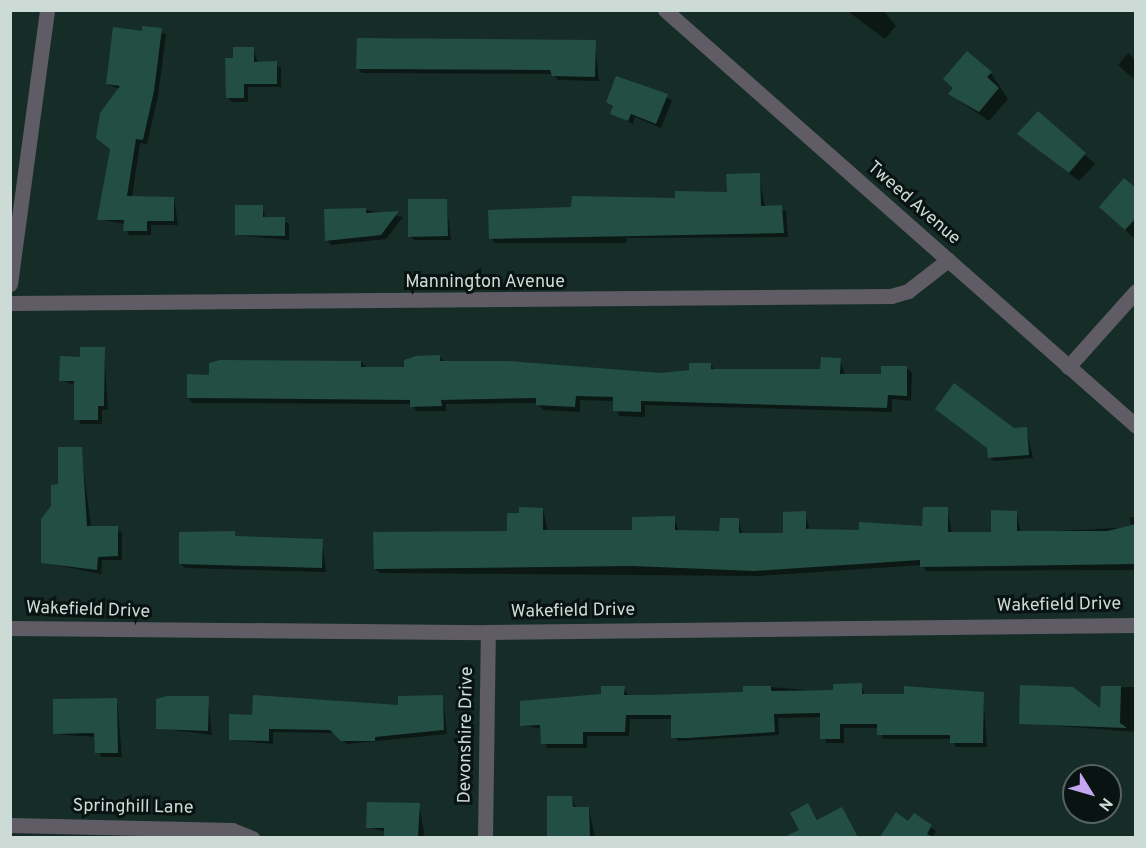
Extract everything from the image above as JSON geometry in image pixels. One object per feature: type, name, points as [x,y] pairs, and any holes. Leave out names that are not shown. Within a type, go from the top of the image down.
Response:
[{"type":"street","points":[[10,284],[47,10]]},
{"type":"street","name":"Tweed Avenue","points":[[665,10],[1136,426]]},
{"type":"street","name":"Mannington Avenue","points":[[10,303],[891,296],[908,291],[948,260]]},
{"type":"street","points":[[1068,367],[1136,291]]},
{"type":"street","name":"Wakefield Drive","points":[[10,628],[488,633],[1136,625]]},
{"type":"street","name":"Devonshire Drive","points":[[486,837],[488,633]]},
{"type":"street","name":"Springhill Lane","points":[[10,825],[232,830],[252,837]]},
{"type":"building","points":[[142,26],[162,28],[154,91],[143,140],[136,139],[127,196],[174,197],[174,221],[147,221],[147,231],[123,231],[124,220],[97,220],[110,149],[96,138],[100,113],[120,86],[106,84],[113,27],[142,31]]},
{"type":"building","points":[[357,38],[596,40],[595,77],[552,76],[550,70],[356,69]]},
{"type":"building","points":[[233,47],[254,47],[254,62],[277,61],[277,84],[244,84],[244,98],[226,98],[225,58],[233,58]]},
{"type":"building","points":[[967,51],[992,72],[987,77],[999,88],[979,112],[948,94],[953,88],[943,79]]},
{"type":"building","points":[[616,76],[668,94],[656,124],[631,114],[628,121],[610,114],[613,106],[606,102]]},
{"type":"building","points":[[1038,111],[1086,153],[1069,173],[1017,134]]},
{"type":"building","points":[[760,173],[761,206],[782,205],[784,233],[489,239],[488,210],[571,207],[572,196],[675,198],[675,191],[727,192],[726,174]]},
{"type":"building","points":[[1124,178],[1136,188],[1136,218],[1125,230],[1099,207]]},
{"type":"building","points":[[408,199],[447,199],[448,236],[408,237]]},
{"type":"building","points":[[235,205],[263,205],[263,217],[285,217],[285,236],[235,235]]},
{"type":"building","points":[[366,208],[366,213],[399,211],[381,235],[325,241],[324,209]]},
{"type":"building","points":[[80,347],[105,347],[104,406],[98,406],[98,420],[74,420],[74,381],[59,381],[60,356],[80,357]]},
{"type":"building","points":[[440,355],[440,361],[508,361],[661,373],[689,370],[689,363],[711,363],[711,369],[820,369],[821,357],[841,358],[840,374],[881,374],[881,366],[907,366],[907,396],[888,395],[887,408],[641,401],[641,412],[613,411],[613,397],[576,396],[575,407],[536,405],[536,398],[441,400],[442,406],[410,407],[410,400],[187,398],[187,374],[209,375],[209,363],[220,360],[361,361],[361,367],[404,367],[404,360],[416,356]]},
{"type":"building","points":[[954,383],[1014,428],[1027,427],[1029,455],[988,458],[987,448],[935,409]]},
{"type":"building","points":[[58,447],[82,447],[87,526],[118,526],[118,556],[98,557],[97,570],[41,563],[41,519],[51,506],[51,485],[58,484]]},
{"type":"building","points":[[519,507],[543,508],[543,530],[632,530],[632,517],[675,516],[675,530],[719,531],[720,518],[739,518],[739,533],[783,533],[783,512],[806,511],[806,529],[859,530],[859,522],[922,526],[923,507],[948,507],[948,532],[991,532],[991,510],[1017,511],[1017,531],[1107,531],[1136,524],[1136,564],[920,567],[920,560],[754,571],[632,566],[374,569],[373,532],[507,531],[507,513],[519,513]]},
{"type":"building","points":[[235,531],[235,536],[323,539],[322,568],[179,564],[179,532]]},
{"type":"building","points":[[862,683],[862,694],[904,694],[904,686],[984,692],[983,743],[950,743],[950,735],[877,735],[877,724],[840,724],[840,739],[820,739],[820,713],[774,714],[775,732],[688,738],[671,738],[671,715],[626,715],[625,732],[583,732],[583,744],[541,744],[540,725],[520,726],[520,701],[601,694],[601,686],[625,686],[624,695],[649,695],[743,692],[743,686],[771,686],[771,691],[833,690],[833,684]]},
{"type":"building","points":[[1020,685],[1073,687],[1100,708],[1101,686],[1121,686],[1120,723],[1127,728],[1019,724]]},
{"type":"building","points":[[253,695],[398,705],[398,696],[443,695],[444,730],[375,737],[375,741],[341,741],[330,730],[269,729],[269,741],[229,740],[229,714],[252,715]]},
{"type":"building","points":[[167,696],[209,696],[208,731],[156,729],[156,699]]},
{"type":"building","points":[[117,698],[118,753],[95,753],[94,733],[53,734],[53,699]]},
{"type":"building","points":[[547,796],[572,796],[573,807],[589,807],[590,837],[547,837]]},
{"type":"building","points":[[367,802],[420,803],[418,837],[384,837],[384,828],[366,828]]},
{"type":"building","points":[[808,803],[817,820],[842,807],[858,837],[784,837],[799,830],[790,813]]},
{"type":"building","points":[[896,812],[908,821],[914,813],[932,825],[927,834],[933,837],[880,837]]}]
